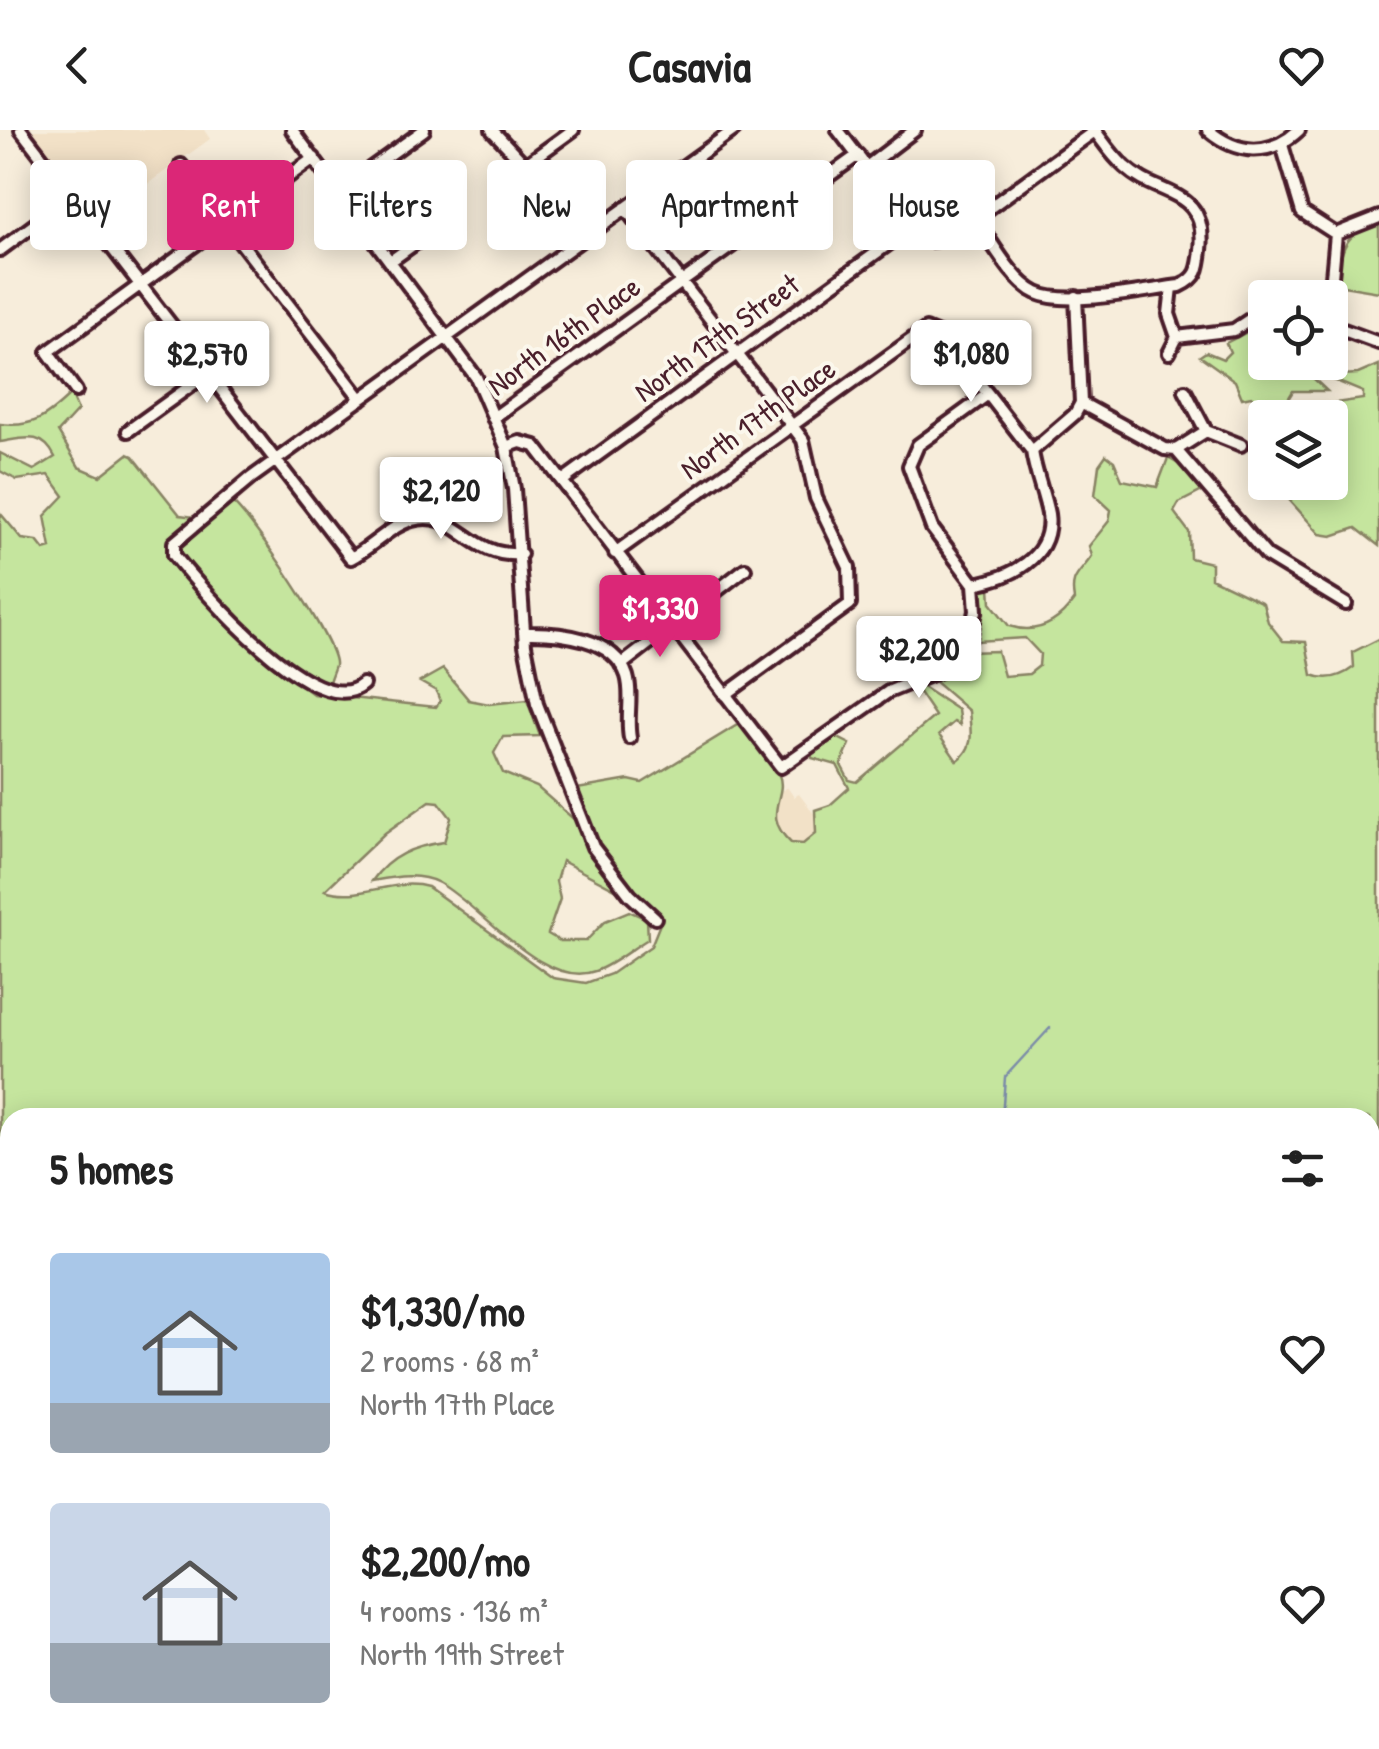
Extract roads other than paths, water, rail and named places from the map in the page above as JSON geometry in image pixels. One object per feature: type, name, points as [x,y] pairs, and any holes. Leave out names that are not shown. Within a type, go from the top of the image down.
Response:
[{"type":"street","points":[[21,130],[44,160]]},
{"type":"street","points":[[292,130],[314,158],[294,173]]},
{"type":"street","points":[[382,160],[424,130]]},
{"type":"street","points":[[492,130],[525,165],[573,130]]},
{"type":"street","points":[[363,684],[354,692],[339,693],[306,680],[222,612],[172,550],[233,492],[274,461],[734,130]]},
{"type":"street","points":[[838,130],[863,160]]},
{"type":"street","points":[[876,160],[915,130]]},
{"type":"street","points":[[995,206],[1095,130],[1126,168],[1181,196],[1194,208],[1202,230],[1198,273],[1172,287],[1076,297],[1043,295],[1030,288],[995,244]]},
{"type":"street","points":[[1208,130],[1247,150],[1282,145],[1299,130]]},
{"type":"street","points":[[1282,145],[1302,212],[1336,234]]},
{"type":"street","name":"North 16th Place","points":[[493,418],[858,154]]},
{"type":"street","points":[[625,208],[808,449],[821,512],[848,564],[852,601],[726,695]]},
{"type":"street","points":[[1336,234],[1379,217]]},
{"type":"street","points":[[0,250],[30,228]]},
{"type":"street","points":[[1332,280],[1336,234]]},
{"type":"street","points":[[112,250],[351,558],[402,524],[424,518],[454,526],[481,549],[520,554]]},
{"type":"street","points":[[76,391],[48,352],[188,250]]},
{"type":"street","points":[[247,250],[360,398]]},
{"type":"street","points":[[384,250],[476,377],[506,447],[520,554],[524,633],[537,704],[593,847],[630,895],[655,918]]},
{"type":"street","points":[[392,260],[406,250]]},
{"type":"street","name":"North 17th Street","points":[[562,481],[880,250]]},
{"type":"street","points":[[1172,287],[1169,314],[1178,337]]},
{"type":"street","points":[[1032,451],[1075,414],[1081,403],[1076,297]]},
{"type":"street","points":[[1178,337],[1224,329],[1248,320]]},
{"type":"street","name":"North 17th Place","points":[[615,552],[931,328],[943,336],[988,394]]},
{"type":"street","points":[[1348,331],[1379,342]]},
{"type":"street","points":[[1169,353],[1178,337]]},
{"type":"street","points":[[128,432],[207,374]]},
{"type":"street","points":[[1185,391],[1206,430],[1241,445]]},
{"type":"street","points":[[506,447],[529,442],[781,767],[888,692],[952,662],[966,647],[974,626],[974,584],[932,528],[909,466],[918,445],[988,394],[1032,451],[1048,514],[1041,549],[1010,574],[974,584]]},
{"type":"street","points":[[1081,403],[1165,450],[1176,450],[1206,430]]},
{"type":"street","points":[[1176,450],[1267,556],[1346,604]]},
{"type":"street","points":[[621,665],[745,569]]},
{"type":"street","points":[[524,633],[569,634],[621,665],[628,685],[630,738]]},
{"type":"waterway","points":[[1003,1108],[1005,1077],[1050,1028]]}]
